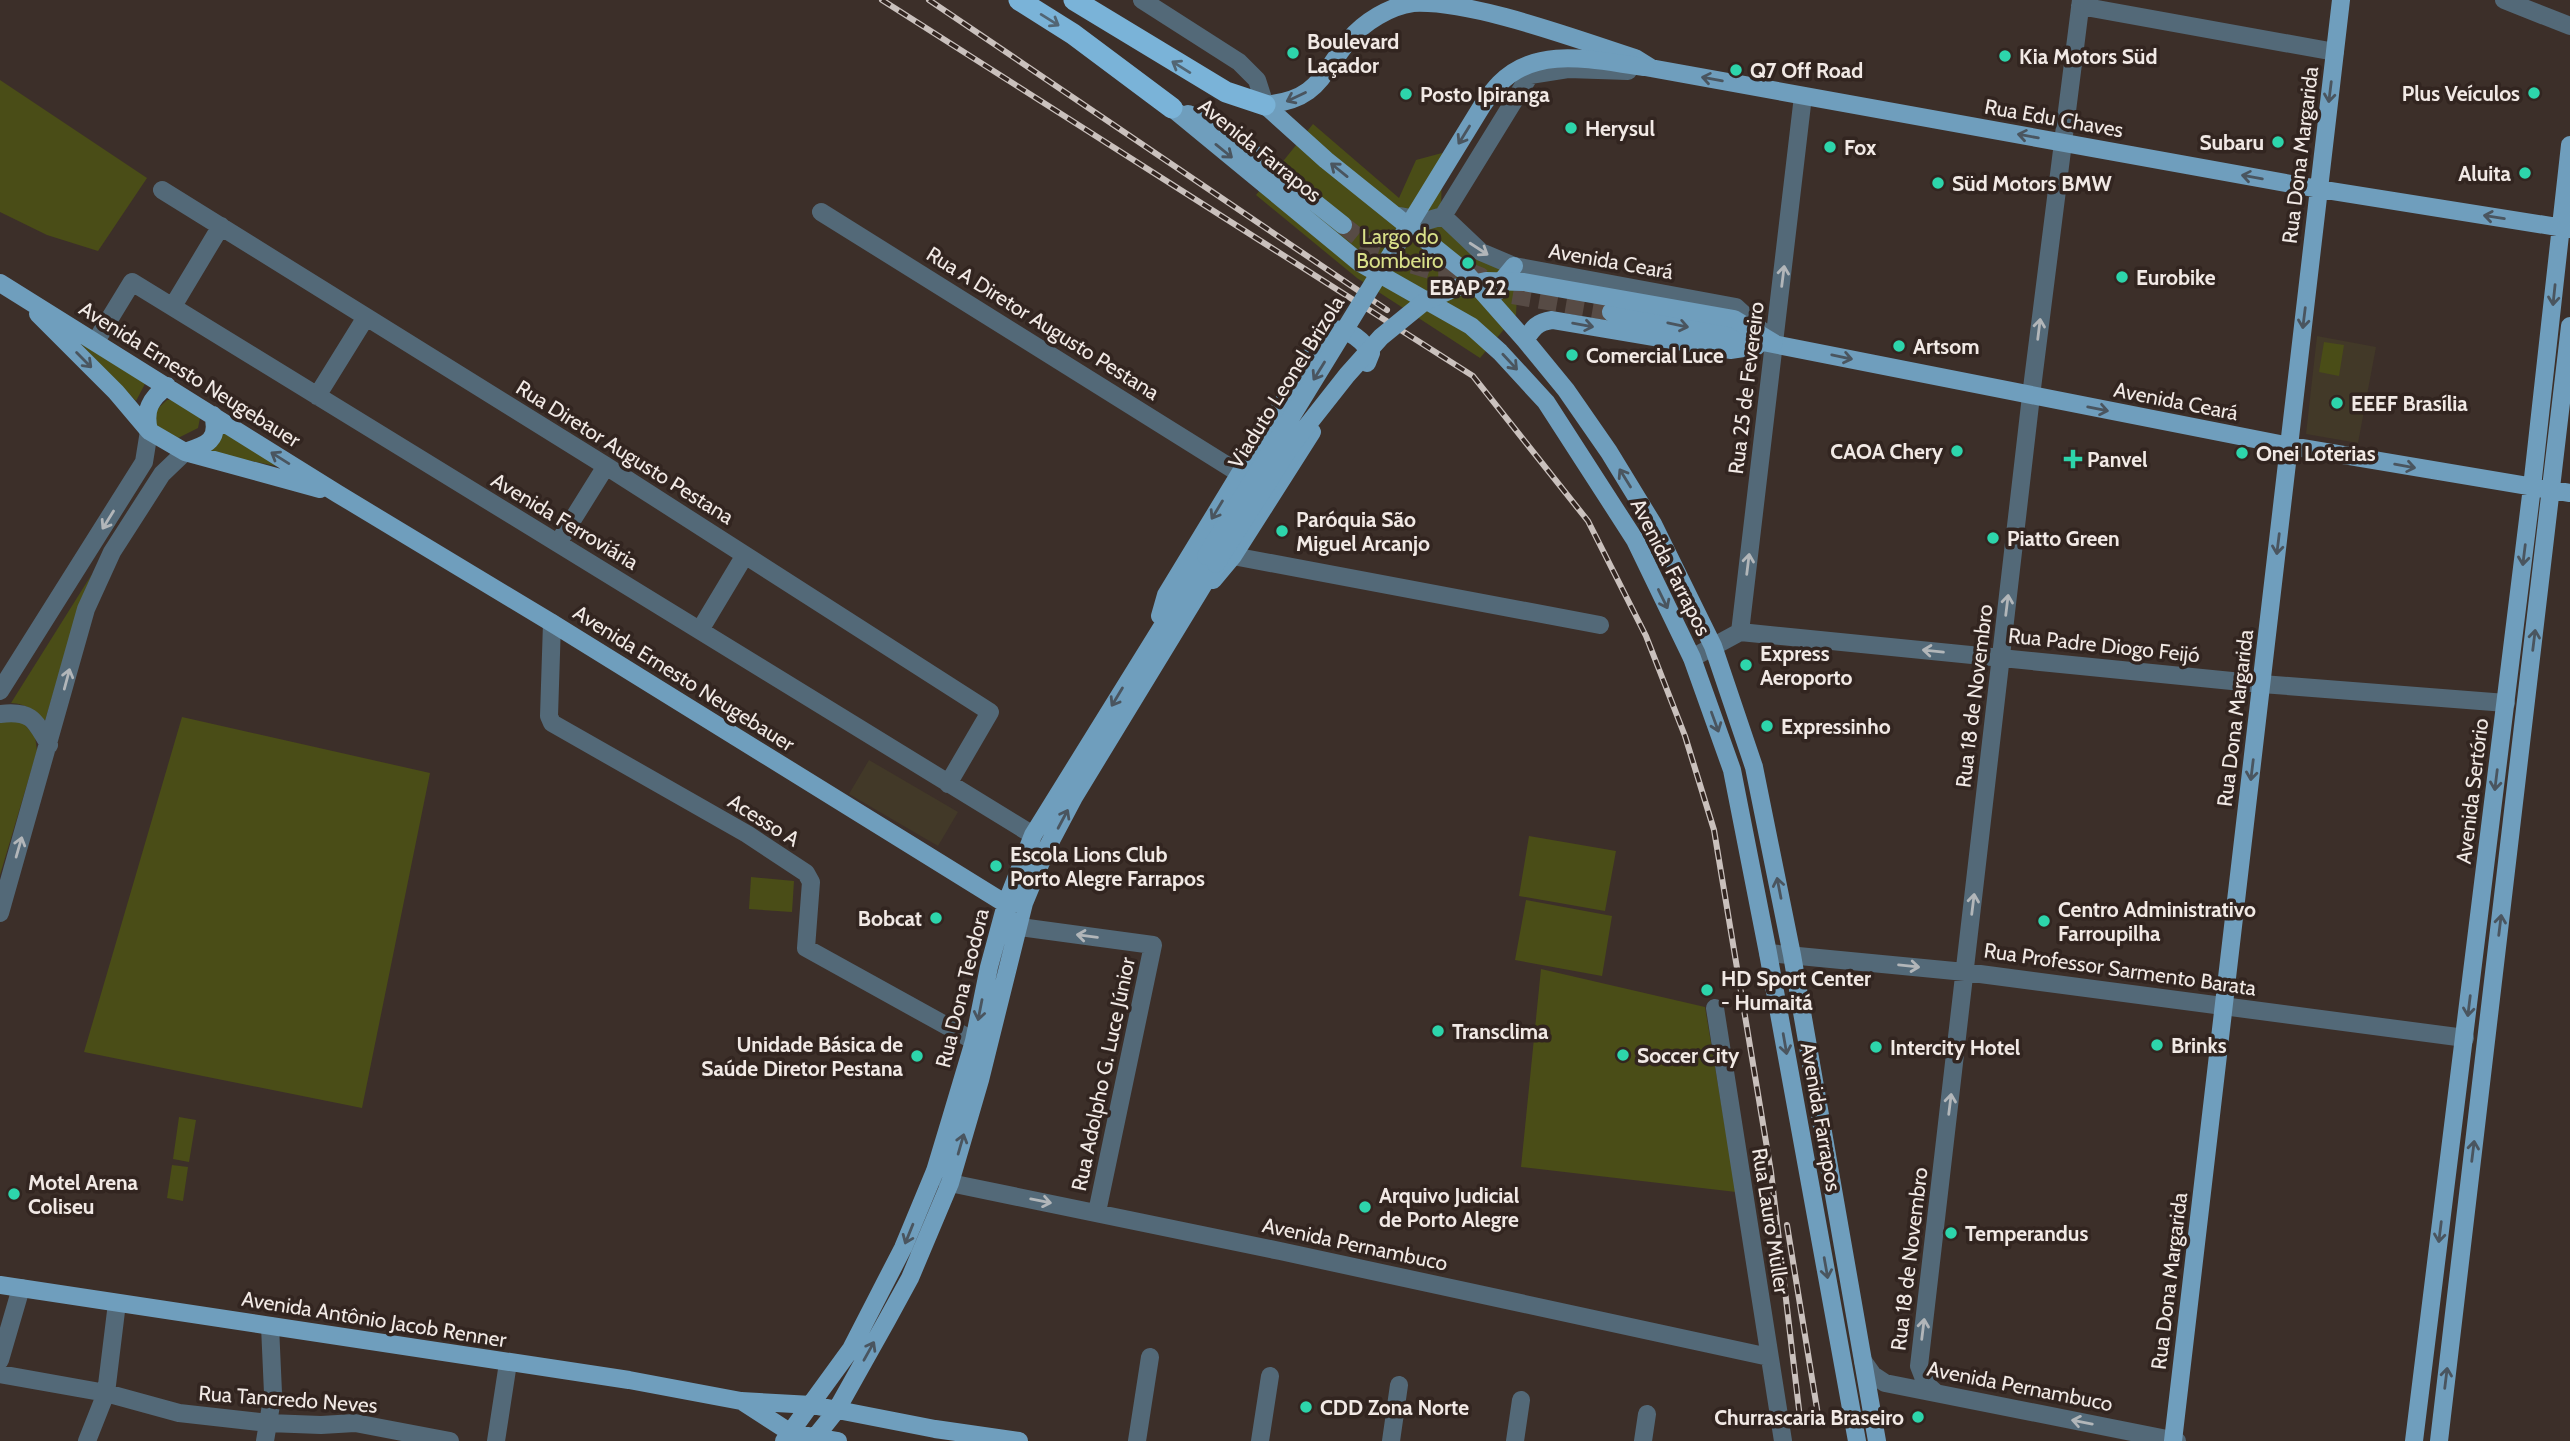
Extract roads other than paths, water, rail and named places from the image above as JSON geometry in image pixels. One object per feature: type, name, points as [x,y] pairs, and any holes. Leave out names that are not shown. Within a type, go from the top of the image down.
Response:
[{"type":"highway","points":[[1019,0],[1073,34],[1172,108]]},
{"type":"highway","points":[[1074,0],[1215,86],[1245,100],[1265,105]]},
{"type":"main road","name":"Rua Dona Margarida","points":[[2174,1441],[2341,0]]},
{"type":"main road","points":[[1265,105],[1281,104],[1309,91],[1319,83],[1350,38],[1364,26],[1388,11],[1415,2],[1449,2],[1480,9],[1635,58],[1648,68]]},
{"type":"main road","name":"Viaduto Leonel Brizola","points":[[1218,558],[1482,106],[1500,83],[1521,68],[1546,60],[1569,58],[1648,68]]},
{"type":"main road","name":"Rua Edu Chaves","points":[[1648,68],[2319,189],[2566,228]]},
{"type":"main road","name":"Avenida Farrapos","points":[[1265,105],[1391,214],[1464,271],[1525,340],[1566,390],[1641,504],[1713,646],[1755,767],[1792,955],[1877,1441]]},
{"type":"main road","name":"Avenida Farrapos","points":[[1172,108],[1219,126],[1343,225]]},
{"type":"main road","name":"Avenida Farrapos","points":[[1172,108],[1360,262],[1471,326],[1500,352],[1546,402],[1635,540],[1692,658],[1732,770],[1857,1441]]},
{"type":"main road","name":"Avenida Sertório","points":[[2414,1441],[2566,228],[2570,145]]},
{"type":"main road","points":[[1494,304],[1500,283],[1514,266]]},
{"type":"main road","name":"Viaduto Leonel Brizola","points":[[1218,558],[1291,446],[1347,374],[1381,337],[1424,302],[1455,288],[1486,282],[1524,282],[1734,319],[1774,343]]},
{"type":"main road","name":"Avenida Ernesto Neugebauer","points":[[0,283],[1006,904]]},
{"type":"main road","name":"Avenida Ernesto Neugebauer","points":[[18,294],[116,393],[149,431],[185,452],[338,494]]},
{"type":"main road","name":"Avenida Ceará","points":[[1611,312],[2290,446],[2561,491]]},
{"type":"main road","name":"Avenida Ceará","points":[[1525,340],[1533,327],[1541,321],[1552,320],[1730,350],[1774,343]]},
{"type":"main road","name":"Avenida Sertório","points":[[2439,1441],[2561,491],[2570,326]]},
{"type":"main road","points":[[1153,639],[1166,595],[1324,335],[1330,330],[1342,330],[1364,342],[1371,353],[1370,359],[1218,558]]},
{"type":"main road","points":[[149,431],[147,409],[153,398],[167,386]]},
{"type":"main road","points":[[185,452],[205,445],[210,440],[215,425],[213,415]]},
{"type":"main road","name":"Rua Dona Teodora","points":[[787,1437],[851,1349],[909,1278],[950,1183],[1020,928],[1024,903],[1046,850],[1074,797],[1218,558]]},
{"type":"main road","name":"Rua Dona Teodora","points":[[813,1439],[836,1411],[853,1381],[935,1171],[974,1041],[1006,904],[1033,835],[1153,639],[1218,558]]},
{"type":"main road","points":[[1006,904],[1024,903]]},
{"type":"main road","name":"Avenida Antônio Jacob Renner","points":[[0,1285],[629,1380],[741,1401],[812,1405],[934,1435],[1013,1440]]},
{"type":"main road","points":[[853,1381],[862,1407],[873,1418]]},
{"type":"main road","name":"Avenida Antônio Jacob Renner","points":[[741,1401],[787,1437],[838,1441]]},
{"type":"street","points":[[1142,0],[1239,62],[1256,80],[1265,105]]},
{"type":"street","points":[[2504,0],[2570,26]]},
{"type":"street","points":[[2080,3],[2335,52]]},
{"type":"street","name":"Rua 18 de Novembro","points":[[1935,1392],[1926,1384],[1919,1366],[2031,396],[2080,3]]},
{"type":"street","name":"Rua Edu Chaves","points":[[1443,216],[1530,75],[1569,69],[1633,71],[1648,68]]},
{"type":"street","name":"Rua 25 de Fevereiro","points":[[1740,632],[1803,96]]},
{"type":"street","name":"Rua Diretor Augusto Pestana","points":[[162,190],[606,466],[990,712],[948,784]]},
{"type":"street","name":"Rua A Diretor Augusto Pestana","points":[[821,212],[1239,472]]},
{"type":"street","points":[[1391,214],[1426,221],[1443,216]]},
{"type":"street","name":"Avenida Ceará","points":[[1443,216],[1480,252],[1514,266],[1736,307],[1774,343]]},
{"type":"street","points":[[173,306],[221,226]]},
{"type":"street","name":"Avenida Ferroviária","points":[[96,341],[132,282],[1033,835]]},
{"type":"street","points":[[317,396],[366,317]]},
{"type":"street","points":[[0,691],[144,462],[149,431]]},
{"type":"street","points":[[0,913],[86,609],[113,552],[162,474],[185,452]]},
{"type":"street","points":[[558,543],[606,466]]},
{"type":"street","points":[[700,630],[745,555]]},
{"type":"street","points":[[1218,558],[1600,625]]},
{"type":"street","name":"Acesso A","points":[[552,623],[549,716],[552,723],[747,834],[806,873],[811,882],[806,948],[974,1041]]},
{"type":"street","points":[[1692,658],[1740,632]]},
{"type":"street","name":"Rua Padre Diogo Feijó","points":[[1740,632],[2262,684],[2506,702]]},
{"type":"street","points":[[0,714],[18,712],[36,721],[49,745]]},
{"type":"street","points":[[996,944],[1004,934],[1020,928]]},
{"type":"street","name":"Rua Adolpho G. Luce Júnior","points":[[1020,928],[1153,945],[1097,1212]]},
{"type":"street","name":"Rua Professor Sarmento Barata","points":[[1768,953],[1965,972],[2465,1038]]},
{"type":"street","name":"Rua Lauro Müller","points":[[1715,1007],[1783,1441]]},
{"type":"street","name":"Avenida Pernambuco","points":[[935,1171],[950,1183],[1097,1212],[1769,1357]]},
{"type":"street","points":[[0,1360],[20,1288]]},
{"type":"street","points":[[86,1441],[106,1393],[117,1303]]},
{"type":"street","points":[[265,1441],[273,1393],[270,1326]]},
{"type":"street","points":[[1137,1441],[1150,1357]]},
{"type":"street","name":"Avenida Pernambuco","points":[[1863,1361],[1873,1375],[1885,1383],[2174,1441]]},
{"type":"street","points":[[496,1441],[508,1363]]},
{"type":"street","name":"Rua Tancredo Neves","points":[[0,1374],[106,1393],[179,1413],[268,1423],[320,1433],[355,1423],[450,1441]]},
{"type":"street","points":[[1260,1441],[1270,1376]]},
{"type":"street","points":[[1391,1441],[1399,1385]]},
{"type":"street","points":[[1515,1441],[1521,1400]]},
{"type":"street","points":[[1643,1441],[1647,1414]]},
{"type":"tunnel","points":[[1343,225],[1377,252],[1404,262],[1436,272],[1470,272],[1480,276],[1496,289],[1512,295],[1611,312]]},
{"type":"railway","points":[[882,0],[1473,376],[1588,521],[1646,636],[1685,736],[1714,830],[1771,1172],[1800,1418]]},
{"type":"railway","points":[[929,0],[1387,310]]},
{"type":"railway","points":[[1787,1225],[1818,1415]]},
{"type":"place","name":"Boulevard Laçador","points":[[1293,53]]},
{"type":"place","name":"Kia Motors Süd","points":[[2005,56]]},
{"type":"place","name":"Q7 Off Road","points":[[1736,70]]},
{"type":"place","name":"Plus Veículos","points":[[2534,93]]},
{"type":"place","name":"Posto Ipiranga","points":[[1406,94]]},
{"type":"place","name":"Herysul","points":[[1571,128]]},
{"type":"place","name":"Subaru","points":[[2278,142]]},
{"type":"place","name":"Fox","points":[[1830,147]]},
{"type":"place","name":"Aluita","points":[[2525,173]]},
{"type":"place","name":"Süd Motors BMW","points":[[1938,183]]},
{"type":"place","name":"EBAP 22","points":[[1468,263]]},
{"type":"place","name":"Eurobike","points":[[2122,277]]},
{"type":"place","name":"Artsom","points":[[1899,346]]},
{"type":"place","name":"Comercial Luce","points":[[1572,355]]},
{"type":"place","name":"EEEF Brasília","points":[[2337,403]]},
{"type":"place","name":"CAOA Chery","points":[[1957,451]]},
{"type":"place","name":"Onei Loterias","points":[[2242,453]]},
{"type":"place","name":"Panvel","points":[[2073,459]]},
{"type":"place","name":"Paróquia São Miguel Arcanjo","points":[[1282,531]]},
{"type":"place","name":"Piatto Green","points":[[1993,538]]},
{"type":"place","name":"Express Aeroporto","points":[[1746,665]]},
{"type":"place","name":"Expressinho","points":[[1767,726]]},
{"type":"place","name":"Escola Lions Club Porto Alegre Farrapos","points":[[996,866]]},
{"type":"place","name":"Bobcat","points":[[936,918]]},
{"type":"place","name":"Centro Administrativo Farroupilha","points":[[2044,921]]},
{"type":"place","name":"HD Sport Center - Humaitá","points":[[1707,990]]},
{"type":"place","name":"Transclima","points":[[1438,1031]]},
{"type":"place","name":"Brinks","points":[[2157,1045]]},
{"type":"place","name":"Intercity Hotel","points":[[1876,1047]]},
{"type":"place","name":"Soccer City","points":[[1623,1055]]},
{"type":"place","name":"Unidade Básica de Saúde Diretor Pestana","points":[[917,1056]]},
{"type":"place","name":"Motel Arena Coliseu","points":[[14,1194]]},
{"type":"place","name":"Arquivo Judicial de Porto Alegre","points":[[1365,1207]]},
{"type":"place","name":"Temperandus","points":[[1951,1233]]},
{"type":"place","name":"CDD Zona Norte","points":[[1306,1407]]},
{"type":"place","name":"Churrascaria Braseiro","points":[[1918,1417]]},
{"type":"park label","name":"Largo do Bombeiro","points":[[1400,248]]}]
